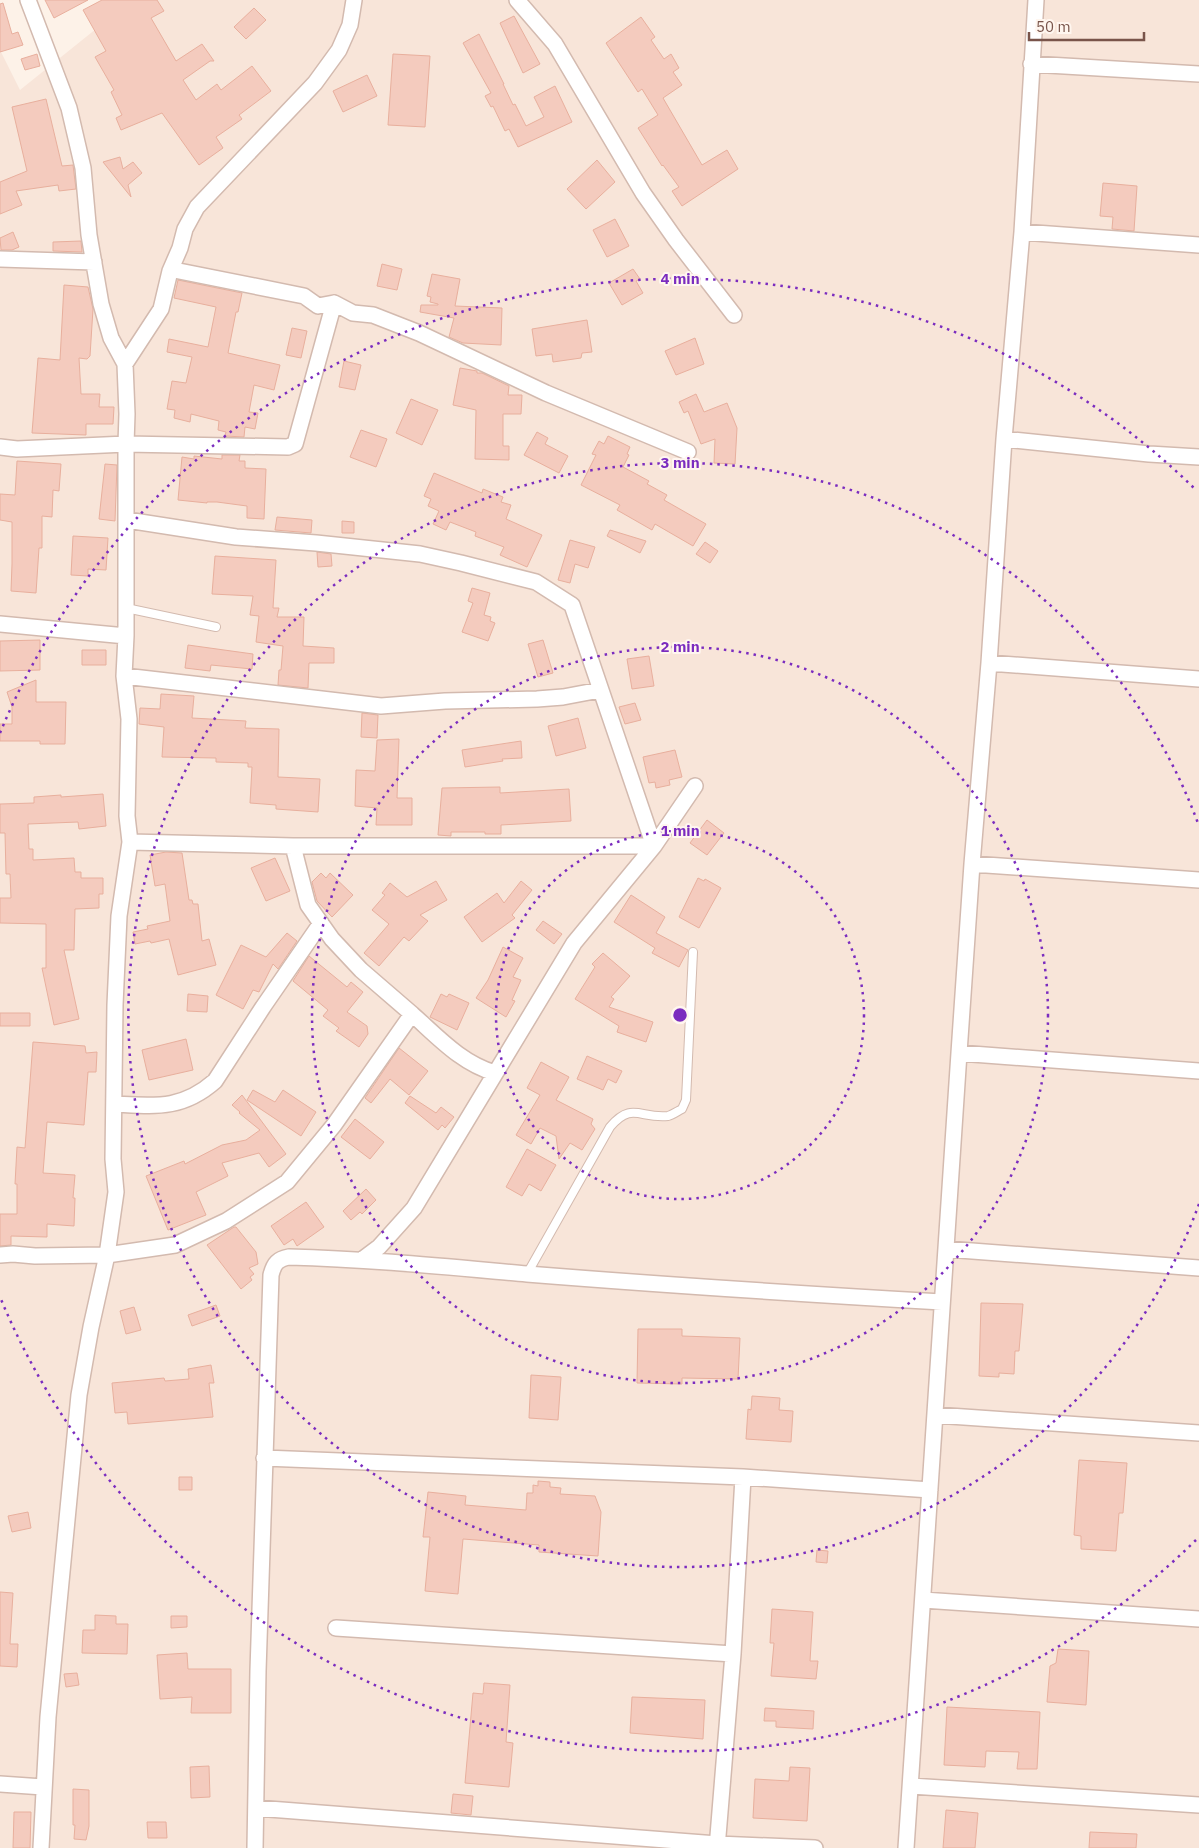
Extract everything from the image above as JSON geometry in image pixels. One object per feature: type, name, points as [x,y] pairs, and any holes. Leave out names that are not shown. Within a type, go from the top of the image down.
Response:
[{"type":"street","points":[[28,0],[69,108],[82,168],[89,235],[101,304],[112,338],[125,364],[127,414],[126,636],[124,676],[128,719],[127,816],[130,842],[119,916],[115,1005],[113,1159],[116,1192],[108,1255],[91,1327],[79,1395],[71,1494],[55,1634],[43,1787],[41,1848]]},
{"type":"street","points":[[125,364],[161,309],[170,271],[180,248],[185,229],[197,207],[315,83],[339,50],[350,25],[354,0]]},
{"type":"street","points":[[517,0],[555,44],[643,193],[676,240],[734,315]]},
{"type":"street","points":[[906,1848],[972,864],[989,663],[1004,439],[1022,232],[1036,0]]},
{"type":"street","points":[[1031,64],[1199,74]]},
{"type":"street","points":[[1022,232],[1199,245]]},
{"type":"street","points":[[0,258],[94,262]]},
{"type":"street","points":[[170,271],[174,270],[304,296],[318,306],[334,303],[353,313],[373,315],[419,333],[546,393],[688,452]]},
{"type":"street","points":[[0,447],[17,449],[126,444],[288,447],[296,444],[334,303]]},
{"type":"street","points":[[1004,439],[1149,454],[1199,457]]},
{"type":"street","points":[[127,520],[236,537],[420,554],[536,582],[572,605],[654,846]]},
{"type":"street","points":[[0,624],[126,636]]},
{"type":"street","points":[[989,663],[1199,679]]},
{"type":"street","points":[[124,676],[381,706],[445,701],[537,699],[564,697],[600,690]]},
{"type":"street","points":[[363,1259],[379,1247],[414,1208],[574,943],[654,846],[695,786]]},
{"type":"street","points":[[130,842],[293,846],[654,846]]},
{"type":"street","points":[[293,846],[308,905],[332,939],[361,970],[461,1058],[483,1070],[495,1073]]},
{"type":"street","points":[[972,864],[1199,880]]},
{"type":"street","points":[[115,1104],[158,1106],[175,1104],[211,1085],[262,1007],[321,923]]},
{"type":"street","points":[[0,1255],[108,1255],[174,1246],[226,1221],[287,1182],[334,1125],[412,1014]]},
{"type":"street","points":[[959,1053],[1199,1071]]},
{"type":"street","points":[[946,1249],[1199,1268]]},
{"type":"street","points":[[255,1848],[264,1458],[271,1275],[273,1266],[280,1259],[289,1256],[363,1259],[527,1274],[942,1302]]},
{"type":"street","points":[[935,1415],[1199,1433]]},
{"type":"street","points":[[264,1458],[743,1477],[930,1490]]},
{"type":"street","points":[[717,1846],[733,1654],[743,1477]]},
{"type":"street","points":[[923,1600],[1199,1619]]},
{"type":"street","points":[[336,1628],[733,1654]]},
{"type":"street","points":[[0,1784],[43,1787]]},
{"type":"street","points":[[911,1786],[1199,1806]]},
{"type":"street","points":[[256,1808],[717,1846],[815,1848]]},
{"type":"lane","points":[[126,608],[216,627]]},
{"type":"lane","points":[[527,1274],[610,1128],[619,1117],[627,1112],[669,1116],[682,1109],[686,1100],[692,952]]},
{"type":"shaded area","points":[[132,0],[1199,0],[1199,1848],[0,1848],[0,50],[20,90]]},
{"type":"building","points":[[45,0],[88,0],[54,18]]},
{"type":"building","points":[[102,0],[157,0],[164,11],[151,18],[176,61],[202,44],[214,61],[210,61],[183,80],[196,100],[217,84],[221,90],[252,66],[271,91],[239,115],[242,119],[216,137],[223,148],[199,165],[162,113],[121,130],[116,118],[122,115],[111,92],[114,90],[95,57],[106,51],[83,10]]},
{"type":"building","points":[[3,3],[12,34],[18,32],[23,45],[0,52],[0,4]]},
{"type":"building","points":[[254,8],[266,20],[246,39],[234,27]]},
{"type":"building","points":[[514,16],[540,64],[523,73],[500,23]]},
{"type":"building","points":[[641,17],[655,37],[651,40],[664,59],[671,54],[679,68],[673,72],[682,85],[663,98],[702,165],[727,150],[738,169],[682,206],[672,191],[679,187],[662,166],[638,128],[658,115],[642,89],[638,92],[606,43]]},
{"type":"building","points":[[479,34],[513,105],[515,104],[526,126],[544,117],[534,97],[555,86],[572,122],[518,147],[509,129],[505,131],[493,106],[491,107],[485,96],[491,93],[463,43]]},
{"type":"building","points":[[37,54],[40,66],[25,70],[21,59]]},
{"type":"building","points":[[393,54],[430,56],[425,127],[388,125]]},
{"type":"building","points":[[367,75],[377,96],[343,112],[333,91]]},
{"type":"building","points":[[46,99],[62,166],[73,165],[76,189],[59,191],[58,185],[16,191],[22,205],[0,214],[0,182],[27,171],[12,107]]},
{"type":"building","points":[[120,157],[123,169],[133,162],[142,173],[128,185],[131,197],[103,162]]},
{"type":"building","points":[[597,160],[615,182],[586,209],[567,189]]},
{"type":"building","points":[[1103,183],[1137,186],[1134,231],[1112,229],[1113,217],[1100,216]]},
{"type":"building","points":[[615,219],[629,246],[607,257],[593,230]]},
{"type":"building","points":[[13,232],[19,247],[12,250],[1,250],[0,238]]},
{"type":"building","points":[[81,241],[82,252],[53,251],[53,242]]},
{"type":"building","points":[[382,264],[402,269],[397,290],[377,286]]},
{"type":"building","points":[[633,269],[640,279],[636,281],[643,293],[622,305],[609,283]]},
{"type":"building","points":[[432,274],[460,279],[455,306],[502,308],[501,345],[463,343],[449,337],[454,318],[420,312],[421,305],[438,305],[430,302],[431,297],[427,296]]},
{"type":"building","points":[[178,280],[242,293],[238,312],[236,312],[228,353],[280,365],[274,390],[254,385],[249,412],[258,413],[255,429],[245,427],[244,437],[225,436],[226,432],[218,430],[219,421],[191,414],[190,422],[174,418],[175,410],[167,409],[172,381],[186,383],[192,357],[167,352],[169,339],[208,347],[216,307],[174,298]]},
{"type":"building","points":[[64,285],[88,287],[93,309],[90,356],[87,359],[79,358],[81,394],[100,394],[99,407],[114,407],[113,424],[86,424],[86,435],[32,433],[38,358],[60,360]]},
{"type":"building","points":[[587,320],[592,352],[582,353],[581,358],[553,362],[552,354],[536,356],[532,329]]},
{"type":"building","points":[[292,328],[307,331],[301,358],[286,355]]},
{"type":"building","points":[[695,338],[704,364],[676,375],[665,351]]},
{"type":"building","points":[[344,361],[361,365],[355,390],[339,387]]},
{"type":"building","points":[[460,368],[477,371],[477,373],[482,373],[509,386],[508,395],[522,395],[521,414],[503,414],[503,446],[509,446],[509,460],[475,459],[476,410],[453,405]]},
{"type":"building","points":[[696,394],[704,412],[727,403],[737,428],[735,464],[714,463],[715,439],[701,444],[688,411],[684,413],[679,402]]},
{"type":"building","points":[[411,399],[438,410],[422,445],[396,433]]},
{"type":"building","points":[[361,430],[387,439],[376,467],[350,457]]},
{"type":"building","points":[[537,432],[548,438],[545,444],[568,456],[559,473],[524,455]]},
{"type":"building","points":[[608,436],[630,447],[627,454],[629,455],[623,467],[649,481],[647,484],[667,495],[664,500],[706,524],[693,546],[655,524],[652,530],[617,510],[620,505],[581,485],[596,455],[592,454],[599,441],[604,444]]},
{"type":"building","points":[[222,455],[240,455],[239,461],[245,461],[245,468],[266,469],[264,519],[247,518],[247,506],[178,500],[182,457],[194,459],[194,456],[222,459]]},
{"type":"building","points":[[17,461],[61,464],[59,491],[53,490],[52,517],[42,516],[42,548],[39,548],[36,593],[11,591],[12,522],[0,520],[0,494],[15,495]]},
{"type":"building","points":[[105,464],[117,465],[115,521],[99,519]]},
{"type":"building","points":[[434,473],[482,493],[483,489],[503,497],[501,502],[511,505],[506,519],[542,535],[527,567],[500,555],[504,547],[475,536],[476,532],[450,522],[446,530],[433,524],[439,511],[428,506],[431,499],[424,496]]},
{"type":"building","points":[[277,517],[312,520],[311,533],[275,530]]},
{"type":"building","points":[[342,521],[354,522],[354,533],[342,533]]},
{"type":"building","points":[[610,530],[646,541],[640,553],[607,536]]},
{"type":"building","points":[[73,536],[108,538],[106,570],[88,569],[88,576],[71,575]]},
{"type":"building","points":[[570,540],[595,547],[588,568],[575,564],[570,583],[558,580]]},
{"type":"building","points":[[705,542],[718,551],[710,563],[696,554]]},
{"type":"building","points":[[317,552],[331,554],[332,566],[318,567]]},
{"type":"building","points":[[215,556],[276,560],[273,608],[279,608],[277,617],[304,617],[303,646],[334,648],[334,663],[309,663],[308,688],[278,685],[283,646],[256,642],[259,616],[250,615],[253,596],[212,594]]},
{"type":"building","points":[[472,588],[490,593],[484,615],[491,617],[490,621],[495,623],[488,641],[462,632],[473,603],[468,601]]},
{"type":"building","points":[[40,640],[40,670],[0,671],[0,641]]},
{"type":"building","points":[[543,640],[553,673],[538,677],[528,644]]},
{"type":"building","points":[[188,645],[253,654],[252,669],[211,665],[210,671],[185,668]]},
{"type":"building","points":[[82,650],[106,650],[106,665],[82,665]]},
{"type":"building","points":[[649,656],[654,686],[632,689],[627,659]]},
{"type":"building","points":[[36,680],[36,702],[66,702],[65,744],[40,744],[40,741],[0,741],[0,724],[12,724],[12,707],[7,692]]},
{"type":"building","points":[[161,694],[194,696],[192,718],[246,721],[245,728],[279,729],[278,777],[320,779],[318,812],[276,809],[276,805],[250,803],[252,767],[248,767],[248,763],[216,762],[216,758],[162,757],[164,727],[139,724],[140,708],[160,709]]},
{"type":"building","points":[[635,703],[641,720],[625,724],[619,707]]},
{"type":"building","points":[[362,713],[378,715],[377,738],[361,737]]},
{"type":"building","points":[[578,718],[586,748],[556,756],[548,726]]},
{"type":"building","points":[[399,739],[397,798],[412,798],[412,825],[376,825],[377,808],[355,806],[356,770],[375,771],[377,740]]},
{"type":"building","points":[[521,741],[522,758],[502,759],[503,761],[465,767],[462,750]]},
{"type":"building","points":[[675,750],[682,777],[669,780],[670,785],[656,788],[655,782],[649,783],[643,757]]},
{"type":"building","points":[[500,787],[500,793],[569,789],[571,821],[501,825],[501,834],[451,832],[451,836],[438,835],[442,788]]},
{"type":"building","points":[[103,794],[106,826],[79,829],[78,822],[28,824],[29,849],[33,849],[33,860],[74,858],[75,872],[81,872],[81,878],[103,878],[103,894],[99,894],[99,908],[75,909],[74,950],[64,950],[79,1019],[54,1025],[42,968],[46,968],[46,924],[0,923],[0,898],[11,898],[10,874],[6,874],[5,833],[0,833],[0,804],[34,803],[34,797]]},
{"type":"building","points":[[707,820],[724,833],[707,855],[690,843]]},
{"type":"building","points":[[166,852],[182,853],[189,900],[192,900],[193,904],[198,904],[202,941],[209,939],[216,965],[178,975],[169,939],[135,944],[133,932],[148,929],[147,926],[170,921],[165,884],[155,886],[150,855]]},
{"type":"building","points":[[275,858],[290,891],[266,901],[251,868]]},
{"type":"building","points":[[321,873],[326,878],[330,873],[353,895],[332,917],[317,901],[312,882]]},
{"type":"building","points":[[698,878],[704,881],[705,879],[721,888],[699,928],[679,917]]},
{"type":"building","points":[[436,881],[447,900],[420,915],[428,921],[409,941],[404,937],[379,966],[364,953],[389,924],[372,910],[385,895],[382,893],[390,883],[407,897]]},
{"type":"building","points":[[521,881],[532,890],[512,915],[515,918],[482,942],[464,917],[497,893],[504,903]]},
{"type":"building","points":[[631,895],[665,917],[656,933],[688,950],[679,967],[652,953],[655,948],[614,922]]},
{"type":"building","points":[[543,921],[562,934],[554,944],[536,930]]},
{"type":"building","points":[[287,933],[297,941],[278,969],[273,964],[259,992],[253,990],[243,1009],[216,995],[241,945],[266,957]]},
{"type":"building","points":[[503,947],[523,958],[513,977],[521,980],[512,1000],[515,1001],[506,1017],[476,998],[488,980]]},
{"type":"building","points":[[603,953],[630,976],[611,997],[614,999],[609,1007],[653,1022],[646,1042],[617,1032],[619,1026],[575,999],[595,967],[592,964]]},
{"type":"building","points":[[309,956],[347,987],[351,982],[363,992],[347,1012],[367,1026],[368,1034],[359,1047],[336,1031],[339,1028],[323,1016],[328,1010],[293,981]]},
{"type":"building","points":[[188,994],[208,996],[207,1012],[187,1011]]},
{"type":"building","points":[[441,994],[447,997],[449,994],[469,1003],[457,1030],[430,1017]]},
{"type":"building","points":[[0,1013],[30,1013],[30,1026],[0,1026]]},
{"type":"building","points":[[186,1039],[193,1070],[149,1080],[142,1050]]},
{"type":"building","points":[[33,1042],[85,1046],[86,1053],[97,1052],[96,1072],[88,1072],[84,1125],[47,1122],[43,1173],[75,1175],[73,1198],[75,1198],[74,1226],[47,1224],[47,1237],[11,1236],[11,1245],[0,1246],[0,1214],[17,1214],[17,1184],[15,1184],[17,1147],[25,1148]]},
{"type":"building","points":[[399,1048],[428,1071],[409,1095],[390,1079],[371,1103],[365,1098]]},
{"type":"building","points":[[587,1056],[622,1071],[616,1083],[608,1079],[603,1090],[577,1079]]},
{"type":"building","points":[[541,1062],[569,1077],[556,1100],[593,1119],[591,1124],[595,1129],[582,1150],[570,1143],[559,1159],[556,1136],[540,1128],[531,1144],[516,1135],[540,1095],[527,1088]]},
{"type":"building","points":[[253,1090],[275,1102],[283,1090],[316,1112],[301,1136],[247,1100]]},
{"type":"building","points":[[242,1095],[286,1154],[269,1167],[259,1153],[222,1163],[228,1176],[196,1192],[206,1215],[168,1230],[146,1176],[184,1161],[185,1164],[222,1145],[246,1140],[260,1130],[232,1105]]},
{"type":"building","points":[[410,1096],[436,1113],[441,1107],[454,1117],[445,1128],[442,1125],[438,1130],[405,1103]]},
{"type":"building","points":[[355,1119],[384,1142],[370,1159],[341,1137]]},
{"type":"building","points":[[527,1149],[556,1165],[541,1191],[529,1184],[522,1196],[506,1187]]},
{"type":"building","points":[[366,1189],[376,1200],[362,1214],[360,1212],[351,1220],[343,1211]]},
{"type":"building","points":[[306,1202],[324,1227],[297,1246],[293,1239],[284,1245],[271,1226]]},
{"type":"building","points":[[236,1227],[256,1252],[258,1264],[249,1268],[254,1274],[250,1277],[252,1280],[241,1289],[207,1245]]},
{"type":"building","points":[[981,1303],[1023,1304],[1019,1351],[1015,1351],[1014,1374],[999,1373],[999,1377],[979,1376]]},
{"type":"building","points":[[216,1305],[220,1316],[192,1326],[188,1315]]},
{"type":"building","points":[[134,1307],[141,1330],[126,1334],[120,1311]]},
{"type":"building","points":[[638,1329],[682,1329],[682,1336],[740,1338],[738,1379],[682,1378],[682,1384],[637,1383]]},
{"type":"building","points":[[211,1365],[214,1383],[209,1383],[213,1417],[128,1424],[127,1412],[115,1413],[112,1383],[164,1378],[165,1381],[189,1379],[188,1369]]},
{"type":"building","points":[[531,1375],[561,1377],[558,1420],[529,1418]]},
{"type":"building","points":[[752,1396],[780,1398],[779,1410],[793,1411],[791,1442],[746,1439],[748,1409],[751,1410]]},
{"type":"building","points":[[1079,1460],[1127,1463],[1123,1513],[1119,1513],[1116,1551],[1081,1549],[1081,1536],[1074,1535]]},
{"type":"building","points":[[179,1477],[192,1477],[192,1490],[179,1490]]},
{"type":"building","points":[[538,1481],[550,1482],[550,1487],[561,1488],[560,1494],[595,1496],[601,1512],[598,1556],[539,1552],[539,1545],[463,1539],[458,1594],[425,1591],[430,1537],[423,1537],[428,1492],[466,1496],[465,1505],[526,1510],[527,1493],[533,1493],[533,1485],[538,1486]]},
{"type":"building","points":[[28,1512],[31,1528],[12,1532],[8,1516]]},
{"type":"building","points":[[817,1550],[828,1551],[827,1563],[816,1562]]},
{"type":"building","points":[[0,1592],[13,1593],[10,1644],[18,1644],[17,1667],[0,1666]]},
{"type":"building","points":[[772,1609],[813,1612],[810,1661],[818,1661],[816,1679],[771,1676],[774,1643],[770,1643]]},
{"type":"building","points":[[95,1615],[116,1616],[116,1624],[128,1624],[127,1654],[82,1653],[83,1630],[95,1630]]},
{"type":"building","points":[[171,1616],[187,1616],[187,1627],[171,1628]]},
{"type":"building","points":[[1058,1649],[1089,1651],[1086,1705],[1047,1702],[1050,1666],[1056,1663]]},
{"type":"building","points":[[187,1653],[188,1669],[231,1669],[231,1713],[191,1713],[192,1697],[160,1699],[157,1655]]},
{"type":"building","points":[[77,1673],[79,1685],[66,1687],[64,1674]]},
{"type":"building","points":[[484,1683],[510,1685],[506,1742],[513,1743],[509,1787],[465,1783],[473,1693],[483,1694]]},
{"type":"building","points":[[632,1697],[705,1700],[703,1739],[630,1733]]},
{"type":"building","points":[[947,1707],[1040,1712],[1037,1769],[1017,1769],[1019,1752],[986,1751],[985,1767],[944,1765]]},
{"type":"building","points":[[765,1708],[814,1711],[813,1729],[776,1727],[776,1721],[764,1721]]},
{"type":"building","points":[[209,1766],[210,1797],[191,1798],[190,1767]]},
{"type":"building","points":[[790,1767],[810,1768],[807,1821],[753,1818],[755,1779],[789,1781]]},
{"type":"building","points":[[73,1789],[89,1790],[89,1826],[86,1840],[74,1839]]},
{"type":"building","points":[[453,1794],[473,1796],[471,1815],[451,1813]]},
{"type":"building","points":[[946,1810],[978,1813],[975,1848],[943,1848]]},
{"type":"building","points":[[14,1812],[31,1812],[30,1848],[13,1848]]},
{"type":"building","points":[[147,1822],[166,1822],[167,1838],[148,1838]]},
{"type":"building","points":[[1090,1832],[1137,1834],[1136,1848],[1089,1848]]}]
